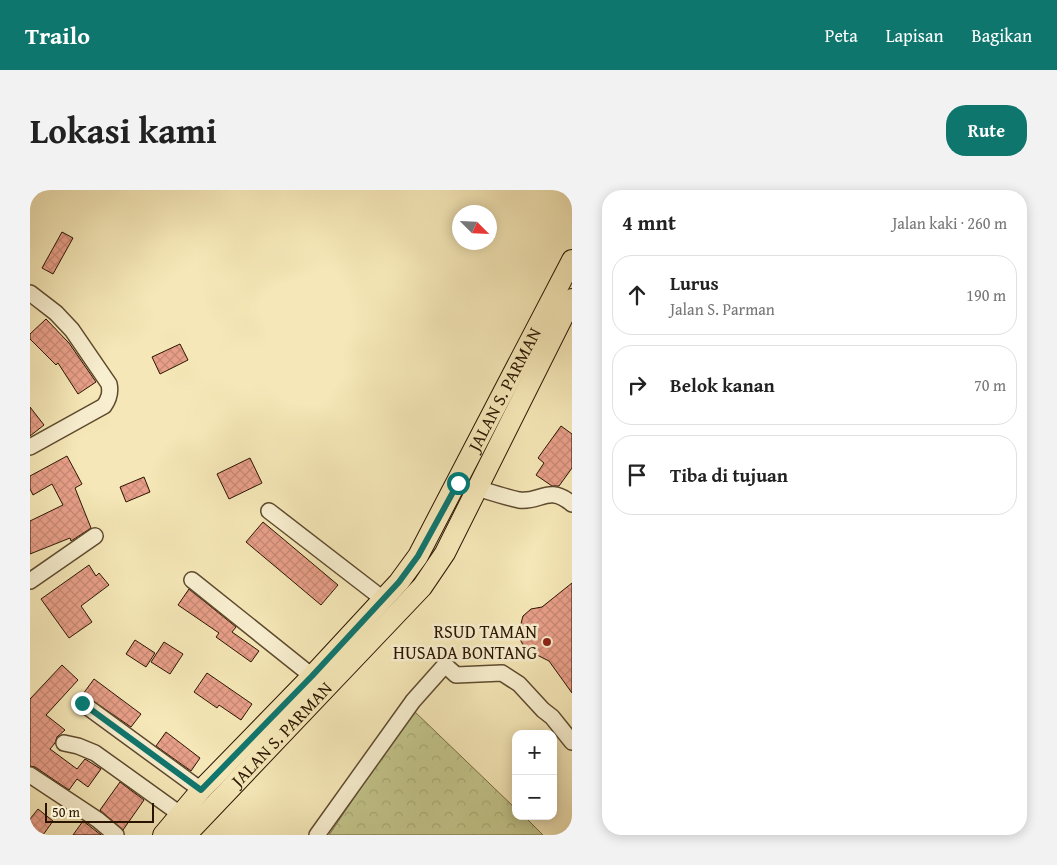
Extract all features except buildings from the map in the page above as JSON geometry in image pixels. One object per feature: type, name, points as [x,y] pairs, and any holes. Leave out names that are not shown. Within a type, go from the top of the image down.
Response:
[{"type":"main road","name":"JALAN S. PARMAN","points":[[163,835],[201,790],[312,676],[399,582],[418,556],[458,483],[572,260]]},
{"type":"main road","name":"JALAN S. PARMAN","points":[[186,835],[422,587],[444,553],[572,299]]},
{"type":"street","points":[[30,293],[56,313],[72,330],[109,384],[110,392],[104,406],[30,447]]},
{"type":"street","points":[[477,488],[521,500],[551,494],[572,504]]},
{"type":"street","points":[[268,511],[383,599]]},
{"type":"street","points":[[30,581],[95,536]]},
{"type":"street","points":[[192,580],[312,676]]},
{"type":"street","points":[[317,835],[413,701],[445,665],[456,675],[502,673],[519,684],[552,717],[572,742]]},
{"type":"street","points":[[82,703],[201,790]]},
{"type":"street","points":[[64,743],[95,753],[180,814]]},
{"type":"street","points":[[30,775],[98,820],[116,835]]},
{"type":"green space","points":[[413,710],[512,805],[512,820],[528,820],[543,835],[329,835]]},
{"type":"place","name":"RSUD TAMAN HUSADA BONTANG","points":[[547,642]]},
{"type":"route","points":[[82,703],[201,790],[312,676],[399,582],[418,556],[458,483]]}]
